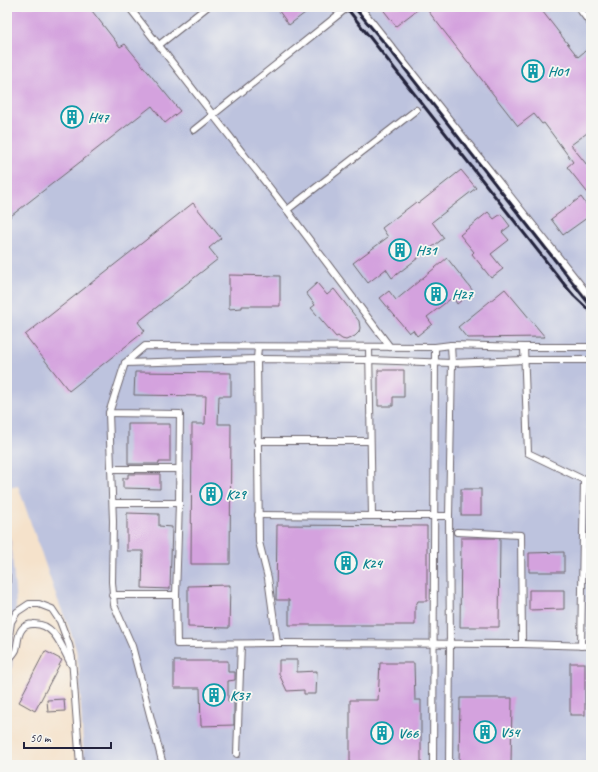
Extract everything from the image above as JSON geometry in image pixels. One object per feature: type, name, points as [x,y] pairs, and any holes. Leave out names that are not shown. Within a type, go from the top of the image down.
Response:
[{"type":"lane","points":[[129,7],[287,210],[390,347]]},
{"type":"lane","points":[[159,45],[207,7]]},
{"type":"lane","points":[[194,130],[348,7]]},
{"type":"lane","points":[[360,7],[591,298]]},
{"type":"lane","points":[[578,7],[590,23]]},
{"type":"lane","points":[[589,7],[590,23]]},
{"type":"lane","points":[[287,210],[416,110]]},
{"type":"lane","points":[[449,765],[452,345]]},
{"type":"lane","points":[[163,765],[132,646],[114,605],[112,595],[114,521],[109,413],[125,362],[145,346],[435,347],[452,345],[591,347]]},
{"type":"lane","points":[[258,347],[257,441],[259,542],[268,578],[277,643]]},
{"type":"lane","points":[[369,347],[372,516]]},
{"type":"lane","points":[[433,765],[435,347]]},
{"type":"lane","points":[[524,347],[528,453],[584,480]]},
{"type":"lane","points":[[125,362],[257,359],[369,360],[452,363],[524,360],[591,360]]},
{"type":"lane","points":[[109,413],[180,414],[176,595],[177,644],[522,644],[591,646]]},
{"type":"lane","points":[[257,441],[370,441]]},
{"type":"lane","points":[[112,469],[179,469]]},
{"type":"lane","points":[[581,646],[584,480],[591,474]]},
{"type":"lane","points":[[113,503],[179,503]]},
{"type":"lane","points":[[258,515],[450,516]]},
{"type":"lane","points":[[457,532],[521,535],[522,644]]},
{"type":"lane","points":[[7,576],[7,587]]},
{"type":"lane","points":[[112,595],[176,595]]},
{"type":"lane","points":[[7,667],[11,622],[17,612],[29,604],[39,604],[52,610],[60,620],[70,645],[80,765]]},
{"type":"lane","points":[[8,660],[15,650],[22,629],[26,626],[34,624],[42,625],[48,628],[57,636],[72,666]]},
{"type":"lane","points":[[237,754],[242,644]]},
{"type":"shaded area","points":[[7,7],[591,7],[591,765],[84,765],[79,671],[76,650],[18,486],[8,488],[7,484]]},
{"type":"shaded area","points":[[7,530],[11,541],[16,604],[11,685],[7,695]]},
{"type":"building","name":"H47","points":[[7,7],[89,7],[120,47],[125,44],[180,111],[165,123],[152,106],[7,219]]},
{"type":"building","points":[[276,7],[313,7],[289,25]]},
{"type":"building","points":[[381,7],[421,7],[396,26]]},
{"type":"building","name":"H01","points":[[425,7],[539,7],[578,57],[591,46],[591,130],[571,145],[591,170],[591,197],[567,167],[573,162],[544,123],[542,124],[534,114],[518,126]]},
{"type":"building","name":"H31","points":[[461,170],[476,188],[432,222],[444,238],[392,278],[386,269],[368,283],[353,263],[388,237],[382,228],[416,202],[418,204]]},
{"type":"building","points":[[581,197],[591,211],[591,215],[563,235],[551,219]]},
{"type":"building","points":[[193,203],[221,238],[209,248],[218,259],[138,322],[145,331],[69,391],[25,335]]},
{"type":"building","points":[[488,212],[494,219],[501,214],[510,226],[502,232],[509,240],[491,254],[503,269],[491,278],[472,254],[474,252],[460,235]]},
{"type":"building","name":"H27","points":[[447,258],[473,291],[457,304],[453,297],[427,317],[432,324],[417,336],[413,330],[409,333],[380,298],[389,291],[396,300]]},
{"type":"building","points":[[229,275],[280,276],[280,306],[242,306],[242,308],[229,309]]},
{"type":"building","points":[[317,283],[327,295],[334,289],[359,321],[359,332],[355,336],[346,340],[338,336],[336,337],[311,308],[315,305],[306,293]]},
{"type":"building","points":[[505,289],[545,337],[467,338],[458,327]]},
{"type":"building","points":[[378,370],[404,370],[404,397],[393,397],[393,406],[378,406]]},
{"type":"building","name":"K29","points":[[135,372],[231,373],[231,396],[219,396],[218,424],[231,424],[230,564],[191,564],[192,424],[205,424],[206,396],[134,395]]},
{"type":"building","points":[[128,424],[170,424],[170,462],[159,462],[159,464],[128,464]]},
{"type":"building","points":[[128,474],[160,474],[160,489],[123,488],[123,478],[128,478]]},
{"type":"building","points":[[461,489],[481,489],[481,515],[461,515]]},
{"type":"building","points":[[127,513],[159,514],[159,526],[172,527],[170,589],[142,588],[143,551],[127,551]]},
{"type":"building","name":"K24","points":[[277,525],[427,526],[427,601],[418,601],[415,607],[415,625],[289,625],[289,600],[276,600]]},
{"type":"building","points":[[461,538],[500,538],[499,627],[460,627]]},
{"type":"building","points":[[564,552],[564,572],[529,572],[529,553]]},
{"type":"building","points":[[230,585],[229,628],[188,627],[188,586]]},
{"type":"building","points":[[529,590],[564,590],[564,609],[529,610]]},
{"type":"building","points":[[45,651],[62,660],[35,711],[19,702]]},
{"type":"building","points":[[279,660],[297,660],[297,672],[317,671],[316,694],[304,694],[304,690],[287,691],[279,674]]},
{"type":"building","name":"K37","points":[[174,661],[228,661],[228,672],[235,672],[235,680],[228,681],[228,701],[234,701],[234,725],[201,726],[200,688],[174,688]]},
{"type":"building","name":"V66","points":[[380,663],[414,663],[415,700],[421,700],[421,765],[350,765],[350,700],[378,700]]},
{"type":"building","points":[[570,663],[585,663],[585,715],[570,715]]},
{"type":"building","name":"V54","points":[[460,698],[512,698],[511,765],[459,765]]},
{"type":"building","points":[[64,699],[65,711],[48,712],[47,700]]},
{"type":"railway","points":[[346,7],[564,284],[591,312]]},
{"type":"railway","points":[[354,7],[387,46],[590,305]]},
{"type":"place","name":"H01","points":[[533,71]]},
{"type":"place","name":"H47","points":[[72,117]]},
{"type":"place","name":"H31","points":[[400,250]]},
{"type":"place","name":"H27","points":[[436,294]]},
{"type":"place","name":"K29","points":[[211,494]]},
{"type":"place","name":"K24","points":[[346,563]]},
{"type":"place","name":"K37","points":[[214,695]]},
{"type":"place","name":"V54","points":[[485,732]]},
{"type":"place","name":"V66","points":[[382,733]]}]
